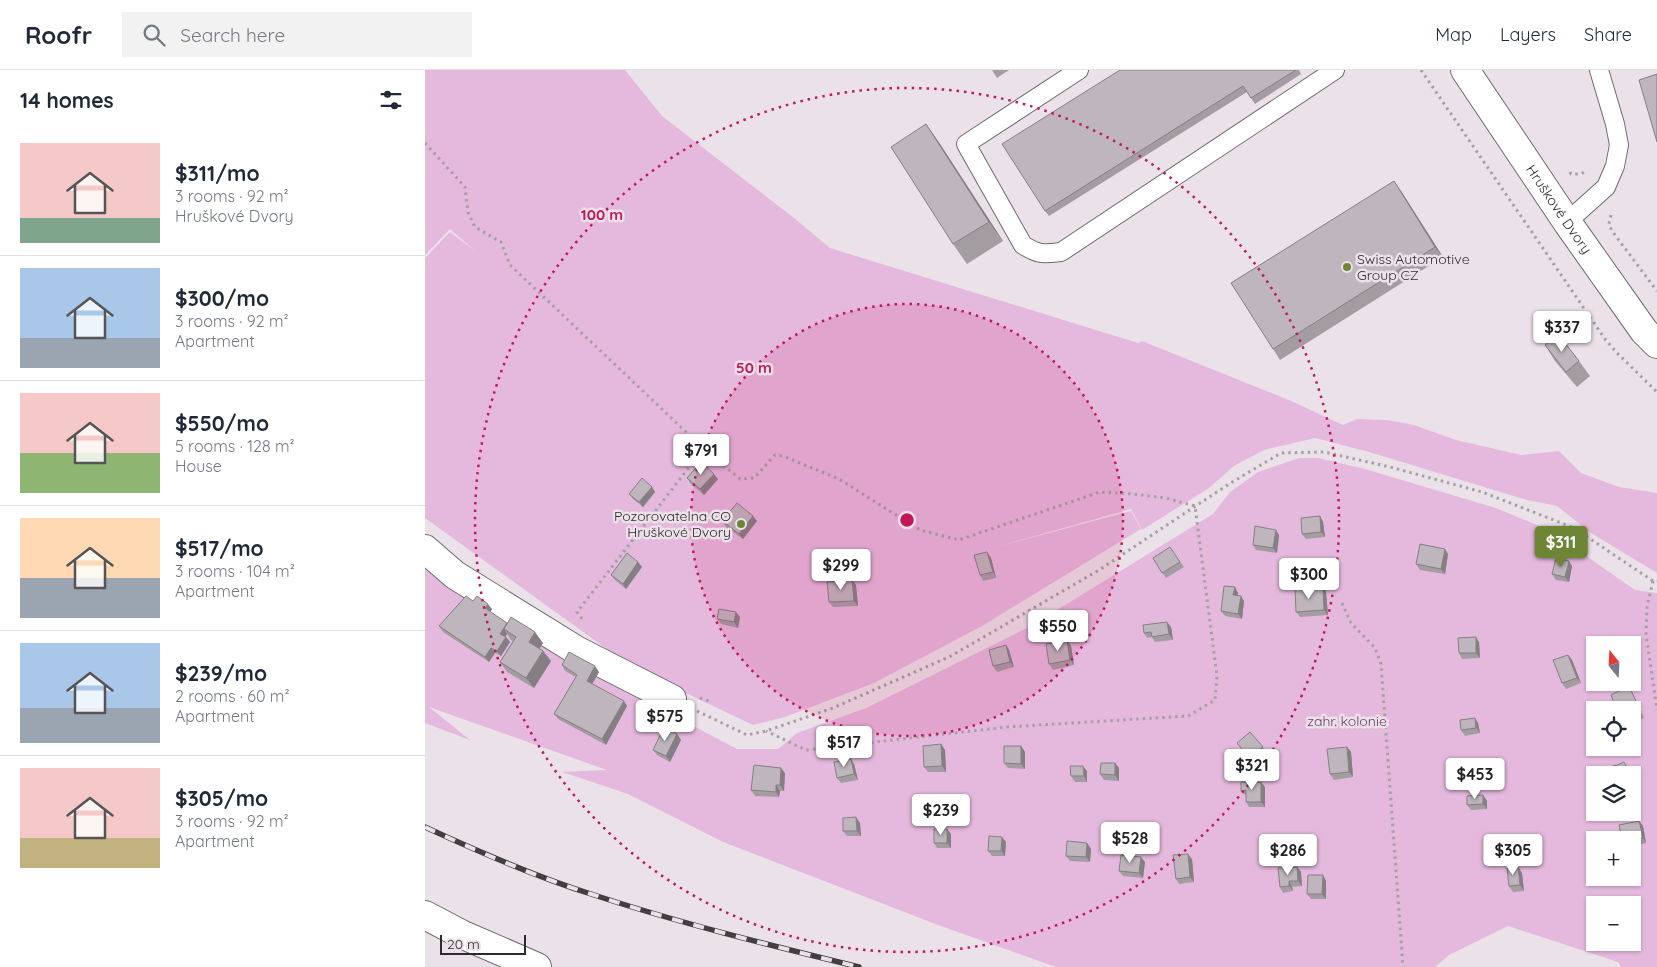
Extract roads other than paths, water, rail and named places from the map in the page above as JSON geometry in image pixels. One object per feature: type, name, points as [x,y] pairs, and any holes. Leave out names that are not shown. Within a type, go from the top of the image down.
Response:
[{"type":"street","name":"Hruškové Dvory","points":[[1465,70],[1567,222],[1633,316],[1657,344]]},
{"type":"street","points":[[425,549],[455,575],[576,650],[672,699]]},
{"type":"street","points":[[425,916],[537,967]]},
{"type":"lane","points":[[1079,70],[966,144],[1023,245],[1035,253],[1061,252],[1335,70]]},
{"type":"lane","points":[[1567,222],[1606,187],[1615,166],[1619,145],[1615,124],[1599,70]]},
{"type":"railway","points":[[425,827],[507,863],[624,905],[758,942],[859,967]]},
{"type":"place","name":"Swiss Automotive Group CZ","points":[[1347,267]]},
{"type":"place","name":"Pozorovatelna CO Hruškové Dvory","points":[[741,524]]},
{"type":"park label","name":"zahr. kolonie","points":[[1347,721]]}]
